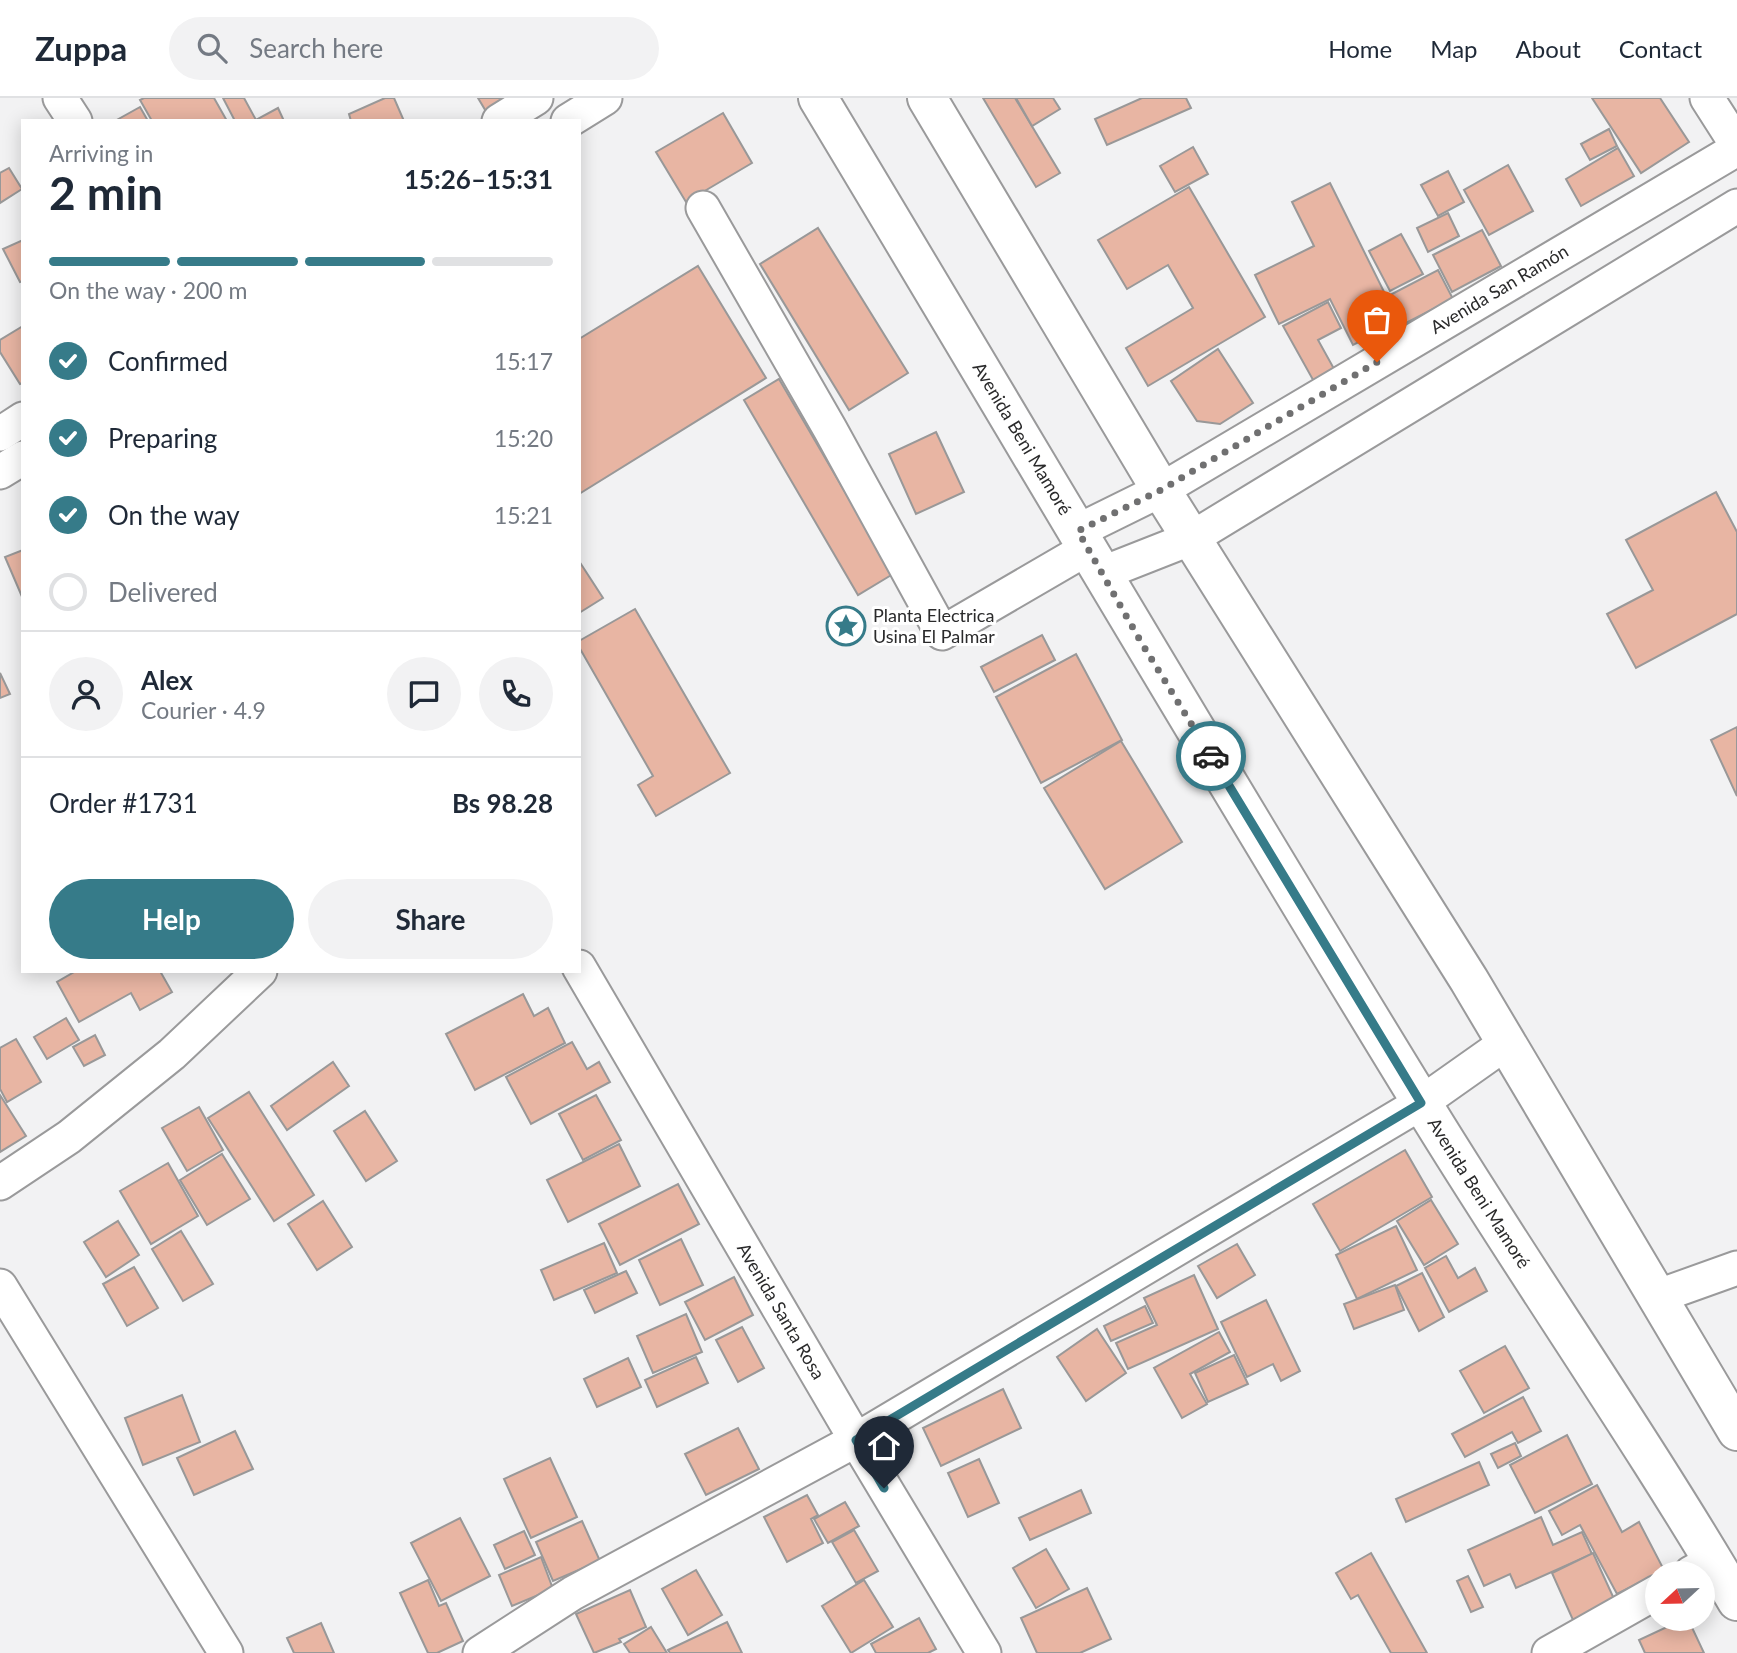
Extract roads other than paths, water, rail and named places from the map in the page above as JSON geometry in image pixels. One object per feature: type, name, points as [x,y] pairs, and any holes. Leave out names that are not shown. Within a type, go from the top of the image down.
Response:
[{"type":"street","points":[[60,98],[74,119]]},
{"type":"street","points":[[502,119],[536,98]]},
{"type":"street","points":[[571,119],[605,98]]},
{"type":"street","name":"Avenida Beni Mamoré","points":[[818,98],[1090,551],[1141,642],[1698,1561]]},
{"type":"street","points":[[927,98],[1161,490],[1506,1043],[1737,1431]]},
{"type":"street","points":[[1707,98],[1737,147]]},
{"type":"street","name":"Avenida San Ramón","points":[[1090,551],[1161,490],[1737,147]]},
{"type":"street","points":[[703,208],[830,429],[942,633],[1090,551],[1192,538],[1737,206]]},
{"type":"street","points":[[0,434],[21,420]]},
{"type":"street","points":[[0,472],[21,459]]},
{"type":"street","name":"Avenida Santa Rosa","points":[[581,970],[984,1653]]},
{"type":"street","points":[[0,1183],[69,1137],[172,1054],[258,973]]},
{"type":"street","points":[[480,1653],[573,1593],[856,1440],[1421,1103],[1506,1043]]},
{"type":"street","points":[[1656,1297],[1737,1268]]},
{"type":"street","points":[[0,1286],[226,1653]]},
{"type":"street","name":"Avenida Beni Mamoré","points":[[1715,1580],[1737,1601]]},
{"type":"street","points":[[1549,1653],[1645,1599]]},
{"type":"place","name":"Planta Electrica Usina El Palmar","points":[[846,626]]}]
